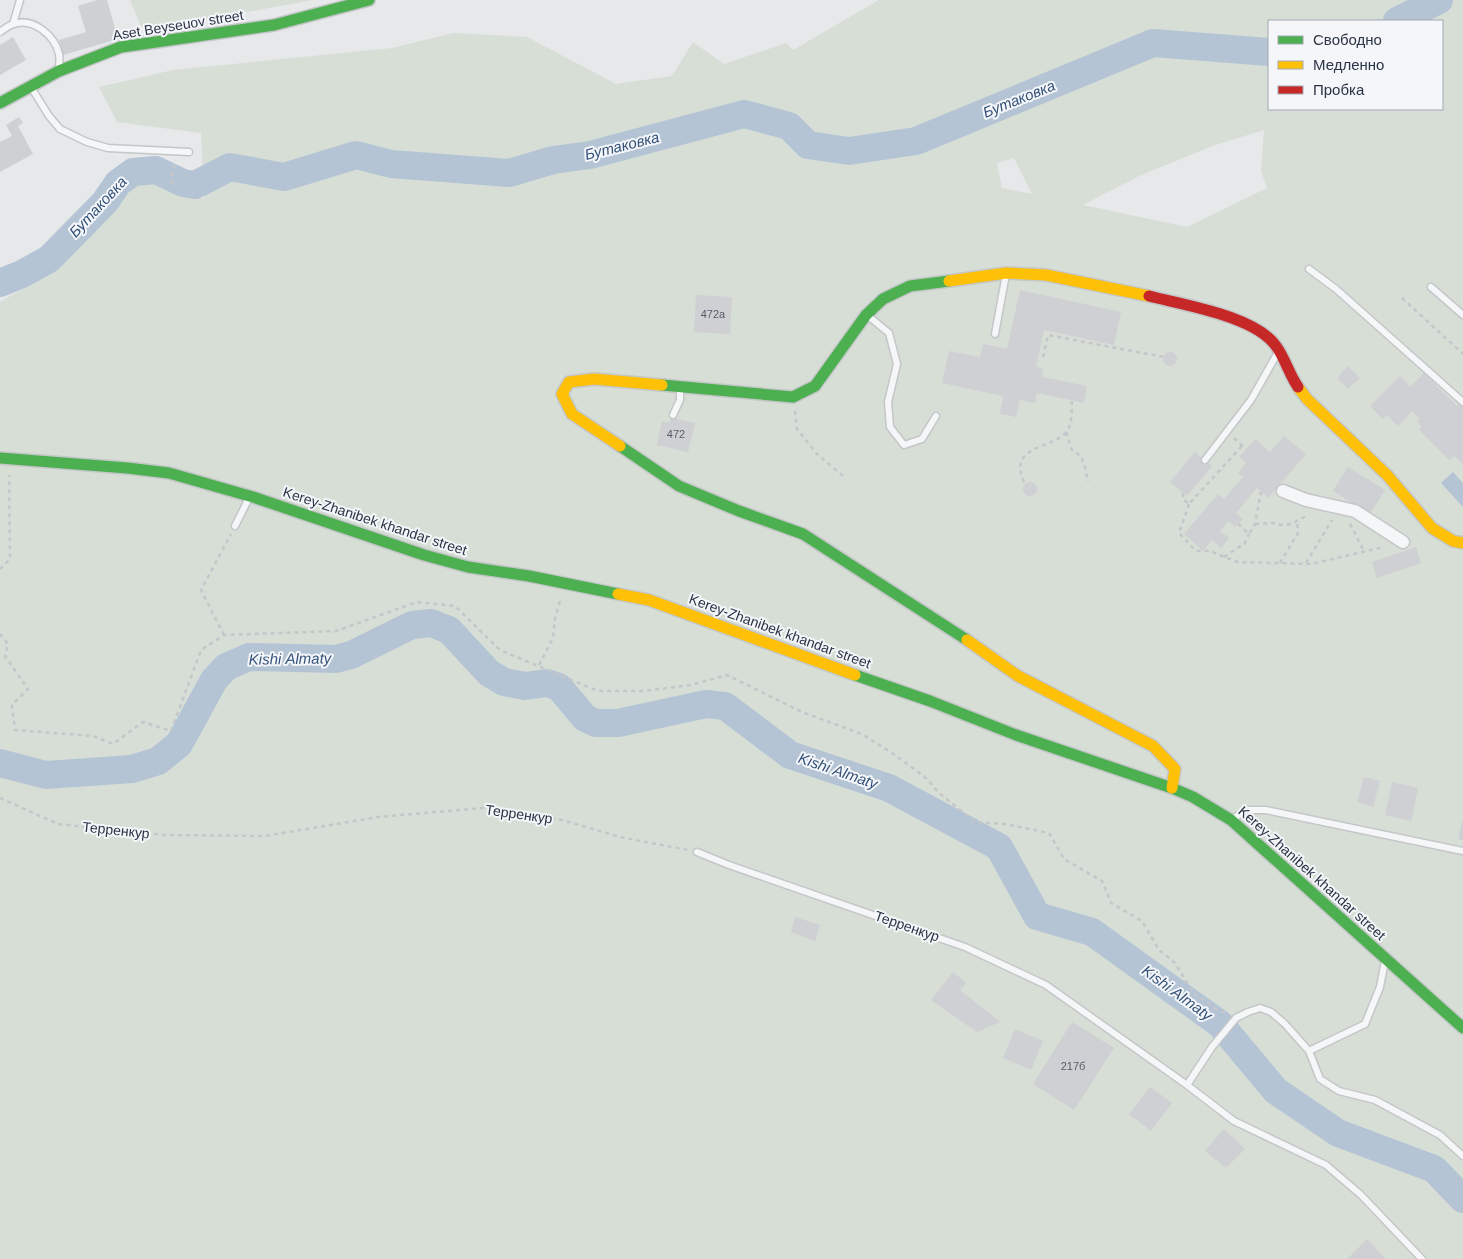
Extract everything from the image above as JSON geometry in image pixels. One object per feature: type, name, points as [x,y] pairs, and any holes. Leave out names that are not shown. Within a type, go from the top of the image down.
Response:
[{"type":"street","name":"Aset Beyseuov street","points":[[0,102],[59,71],[121,47],[274,25],[370,0]]},
{"type":"street","points":[[1172,788],[1175,769],[1153,746],[1018,676],[971,643],[803,534],[739,511],[679,486],[652,466],[572,414],[562,394],[569,382],[594,379],[793,397],[815,386],[866,315],[884,299],[910,286],[1006,273],[1046,275],[1140,294],[1220,314],[1255,327],[1276,345],[1293,378],[1307,398],[1387,475],[1432,528],[1453,541],[1463,543]]},
{"type":"street","name":"Kerey-Zhanibek khandar street","points":[[4,459],[169,473],[250,496],[424,555],[468,567],[565,582],[649,600],[930,701],[1016,735],[1172,788],[1192,797],[1231,820],[1463,1028]]},
{"type":"street","points":[[1284,491],[1306,500],[1355,511],[1403,542]]},
{"type":"lane","points":[[13,24],[20,0]]},
{"type":"lane","points":[[0,32],[13,24],[25,22],[40,28],[53,40],[59,55],[59,71]]},
{"type":"lane","points":[[31,86],[49,116],[60,129],[87,142],[108,148],[189,152]]},
{"type":"lane","points":[[1309,269],[1336,290],[1463,402]]},
{"type":"lane","points":[[995,334],[1006,273]]},
{"type":"lane","points":[[1431,287],[1463,316]]},
{"type":"lane","points":[[866,315],[889,333],[897,364],[888,402],[890,427],[904,445],[922,439],[936,416]]},
{"type":"lane","points":[[1205,460],[1250,400],[1279,351]]},
{"type":"lane","points":[[673,414],[680,400],[680,387]]},
{"type":"lane","points":[[235,526],[250,496]]},
{"type":"lane","points":[[1231,820],[1247,810],[1266,810],[1463,851]]},
{"type":"lane","name":"Терренкур","points":[[697,852],[729,865],[965,947],[1046,985],[1187,1085],[1234,1121],[1326,1165],[1361,1195],[1422,1259]]},
{"type":"lane","points":[[1308,1051],[1365,1024],[1380,987],[1386,959]]},
{"type":"lane","points":[[1187,1085],[1212,1047],[1236,1018],[1260,1008],[1270,1012],[1285,1024],[1308,1051],[1320,1079],[1339,1091],[1375,1100],[1440,1135],[1463,1156]]},
{"type":"path","points":[[172,184],[174,174]]},
{"type":"path","points":[[1402,298],[1463,354]]},
{"type":"path","points":[[1043,357],[1048,335],[1164,357]]},
{"type":"path","points":[[793,397],[797,429],[816,453],[843,476]]},
{"type":"path","points":[[1024,482],[1020,474],[1022,462],[1028,452],[1058,438],[1066,432],[1070,426],[1072,401]]},
{"type":"path","points":[[1066,432],[1072,450],[1081,456],[1088,482]]},
{"type":"path","points":[[1226,432],[1246,449]]},
{"type":"path","points":[[1242,446],[1189,504],[1179,534],[1196,551],[1210,551],[1237,562],[1306,563],[1403,542]]},
{"type":"path","points":[[0,570],[10,559],[4,459]]},
{"type":"path","points":[[1224,557],[1245,543],[1254,524],[1261,492]]},
{"type":"path","points":[[1183,493],[1184,499],[1189,504]]},
{"type":"path","points":[[1254,524],[1291,524],[1304,517],[1306,500]]},
{"type":"path","points":[[1306,563],[1341,508],[1364,551]]},
{"type":"path","points":[[1280,563],[1298,533],[1297,521]]},
{"type":"path","points":[[1238,524],[1248,534]]},
{"type":"path","points":[[224,635],[201,590],[235,526]]},
{"type":"path","points":[[539,665],[553,638],[555,618],[565,582]]},
{"type":"path","points":[[0,634],[8,644],[5,656],[28,690],[12,705],[15,730],[93,736],[113,744],[143,722],[171,731],[201,650],[224,635],[336,631],[417,602],[455,606],[500,650],[598,691],[642,691],[691,685],[727,675],[802,712],[862,734],[926,778],[939,793],[975,822],[1005,824],[1048,833],[1064,859],[1102,881],[1111,903],[1142,921],[1159,950],[1174,962],[1194,993],[1216,1009],[1236,1018]]},
{"type":"path","name":"Терренкур","points":[[0,798],[58,824],[164,836],[265,836],[378,817],[483,808],[562,820],[620,837],[697,852]]},
{"type":"shaded area","points":[[130,0],[313,0],[230,15],[141,27]]},
{"type":"shaded area","points":[[879,0],[1463,0],[1463,1259],[0,1259],[0,302],[51,272],[102,211],[139,177],[204,199],[201,133],[117,122],[99,87],[173,70],[392,48],[453,33],[527,37],[616,84],[672,76],[693,42],[724,64],[786,43],[793,50]],"holes":[[[1264,130],[1261,171],[1267,188],[1187,227],[1083,205],[1139,176],[1215,145]],[[1014,158],[1032,194],[1002,188],[997,163]]]},
{"type":"water","points":[[1453,472],[1463,483],[1463,507],[1441,483]]},
{"type":"building","points":[[97,0],[107,0],[118,39],[63,55],[59,40],[86,32],[78,6]]},
{"type":"building","points":[[13,37],[26,60],[0,75],[0,45]]},
{"type":"building","points":[[19,117],[23,123],[18,126],[33,154],[0,172],[0,142],[12,136],[6,125]]},
{"type":"building","points":[[1020,290],[1121,312],[1114,345],[1044,330],[1036,367],[1043,368],[1042,377],[1087,386],[1084,403],[1037,393],[1035,403],[1020,400],[1016,417],[1000,414],[1003,396],[942,383],[949,351],[980,357],[983,344],[1007,349]]},
{"type":"building","points":[[696,295],[732,297],[730,334],[694,332]]},
{"type":"building","points":[[1170,352],[1175,354],[1177,359],[1175,364],[1170,366],[1165,364],[1163,359],[1165,354]]},
{"type":"building","points":[[1348,366],[1360,378],[1348,389],[1337,378]]},
{"type":"building","points":[[1424,373],[1457,406],[1463,399],[1463,464],[1454,456],[1449,460],[1419,430],[1422,427],[1417,422],[1420,419],[1412,411],[1398,426],[1387,415],[1383,419],[1370,406],[1400,376],[1410,387]]},
{"type":"building","points":[[671,418],[695,423],[688,452],[657,445],[662,421],[670,423]]},
{"type":"building","points":[[1284,436],[1306,454],[1268,498],[1257,488],[1236,513],[1243,519],[1235,527],[1228,521],[1220,531],[1229,538],[1221,548],[1212,540],[1203,551],[1184,534],[1218,494],[1224,499],[1243,477],[1238,473],[1246,463],[1239,457],[1255,439],[1270,452]]},
{"type":"building","points":[[1195,452],[1212,466],[1187,496],[1170,482]]},
{"type":"building","points":[[1348,467],[1385,490],[1370,514],[1333,491]]},
{"type":"building","points":[[1030,482],[1035,484],[1037,489],[1035,494],[1030,496],[1025,494],[1023,489],[1025,484]]},
{"type":"building","points":[[1416,547],[1421,563],[1377,578],[1372,562]]},
{"type":"building","points":[[1364,777],[1380,781],[1373,807],[1357,802]]},
{"type":"building","points":[[1392,782],[1418,788],[1411,821],[1385,815]]},
{"type":"building","points":[[1463,822],[1463,840],[1458,839]]},
{"type":"building","points":[[795,917],[820,925],[815,941],[791,932]]},
{"type":"building","points":[[953,972],[966,983],[960,990],[1000,1022],[977,1032],[931,1000]]},
{"type":"building","points":[[1072,1022],[1114,1048],[1074,1110],[1033,1084]]},
{"type":"building","points":[[1015,1029],[1043,1041],[1031,1070],[1003,1058]]},
{"type":"building","points":[[1150,1087],[1172,1103],[1151,1131],[1129,1114]]},
{"type":"building","points":[[1224,1129],[1245,1149],[1226,1168],[1205,1151]]},
{"type":"building","points":[[1367,1239],[1386,1259],[1347,1259]]},
{"type":"waterway","name":"Бутаковка","points":[[1399,20],[1439,0]]},
{"type":"waterway","name":"Бутаковка","points":[[0,283],[22,274],[49,259],[105,202],[118,183],[133,172],[156,170],[183,183],[195,185],[230,167],[284,177],[356,155],[391,164],[509,173],[553,160],[590,155],[744,114],[789,126],[808,145],[849,151],[916,141],[1153,43],[1268,52]]},
{"type":"waterway","name":"Kіshі Almaty","points":[[0,763],[46,775],[132,769],[158,761],[179,744],[214,680],[226,667],[249,657],[336,659],[351,655],[412,625],[431,623],[449,630],[489,673],[504,682],[525,686],[547,683],[559,687],[585,718],[596,723],[618,723],[706,704],[725,706],[790,755],[889,788],[999,847],[1037,916],[1092,932],[1220,1024],[1276,1091],[1338,1133],[1434,1169],[1463,1199]]},
{"type":"traffic: fast","points":[[0,103],[59,71],[121,47],[274,25],[369,0]]},
{"type":"traffic: fast","points":[[662,385],[793,397],[815,386],[866,315],[883,299],[910,286],[949,281]]},
{"type":"traffic: fast","points":[[620,446],[679,486],[739,511],[803,534],[967,640]]},
{"type":"traffic: fast","points":[[0,458],[169,473],[253,497],[424,555],[468,567],[529,576],[618,594]]},
{"type":"traffic: fast","points":[[855,675],[930,701],[1016,735],[1172,788],[1193,797],[1231,820],[1463,1028]]},
{"type":"traffic: slow","points":[[949,281],[1006,273],[1046,275],[1149,296]]},
{"type":"traffic: slow","points":[[620,446],[572,414],[562,394],[569,382],[594,379],[662,385]]},
{"type":"traffic: slow","points":[[1298,387],[1307,399],[1387,475],[1432,528],[1453,541],[1463,543]]},
{"type":"traffic: slow","points":[[618,594],[649,600],[855,675]]},
{"type":"traffic: slow","points":[[967,640],[1018,676],[1153,746],[1175,769],[1172,788]]},
{"type":"traffic: jam","points":[[1149,296],[1218,313],[1252,327],[1266,336],[1276,346],[1298,387]]}]
